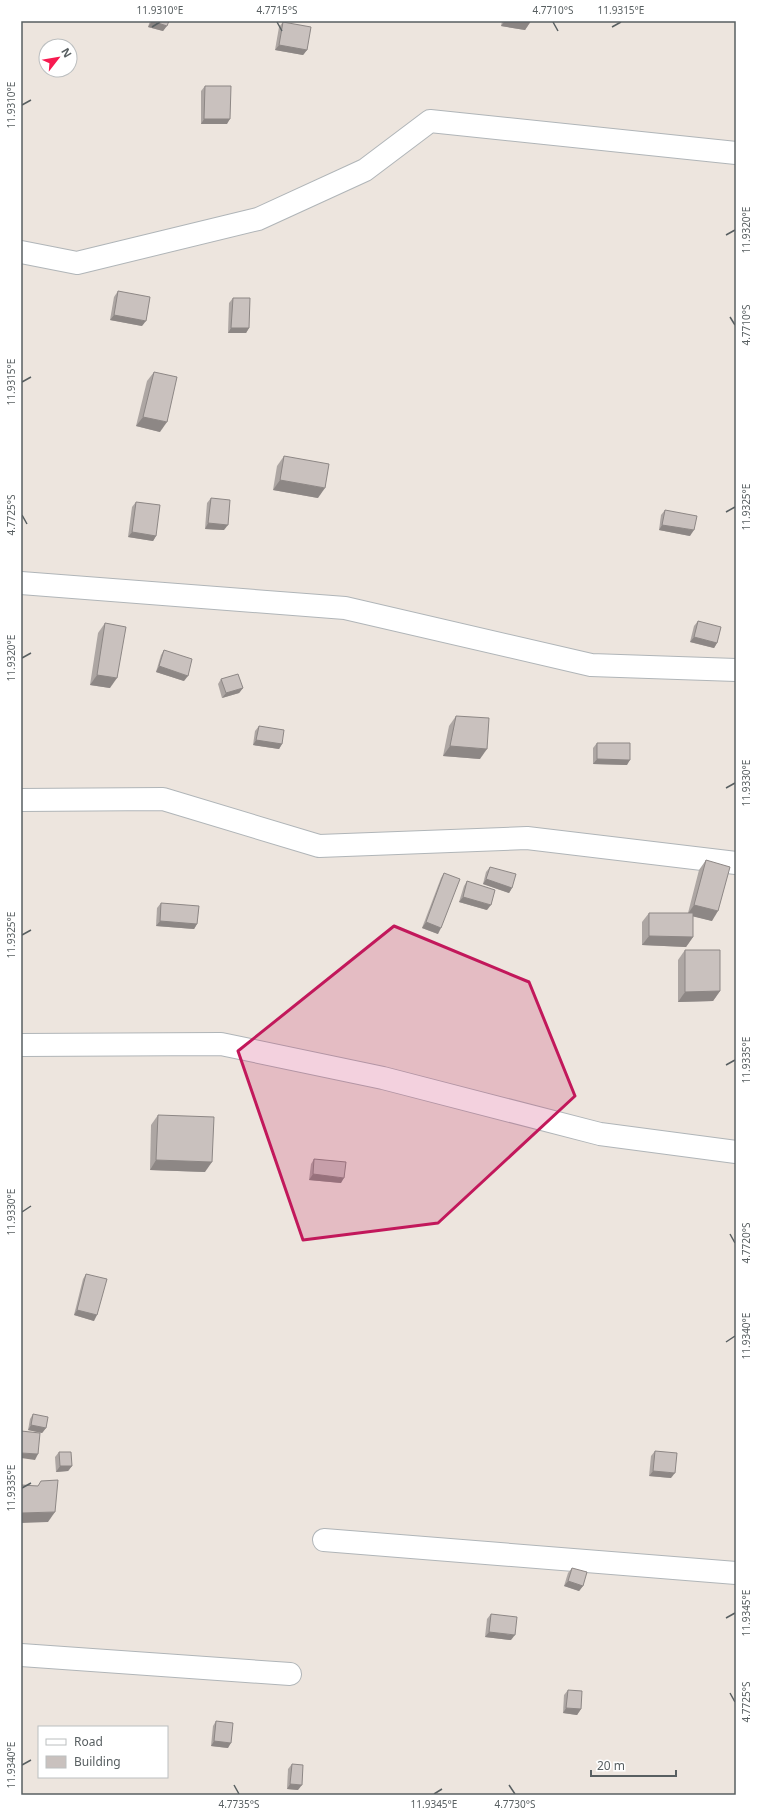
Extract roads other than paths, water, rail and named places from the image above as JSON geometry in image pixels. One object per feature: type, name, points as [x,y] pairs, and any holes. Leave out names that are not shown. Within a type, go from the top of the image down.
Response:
[{"type":"street","points":[[21,252],[77,263],[258,219],[365,170],[430,121],[736,153]]},
{"type":"street","points":[[21,583],[345,608],[591,665],[736,670]]},
{"type":"street","points":[[21,800],[163,799],[319,846],[527,838],[736,863]]},
{"type":"street","points":[[21,1045],[221,1044],[383,1078],[600,1134],[736,1152]]},
{"type":"street","points":[[324,1540],[736,1573]]},
{"type":"street","points":[[21,1655],[290,1674]]}]
